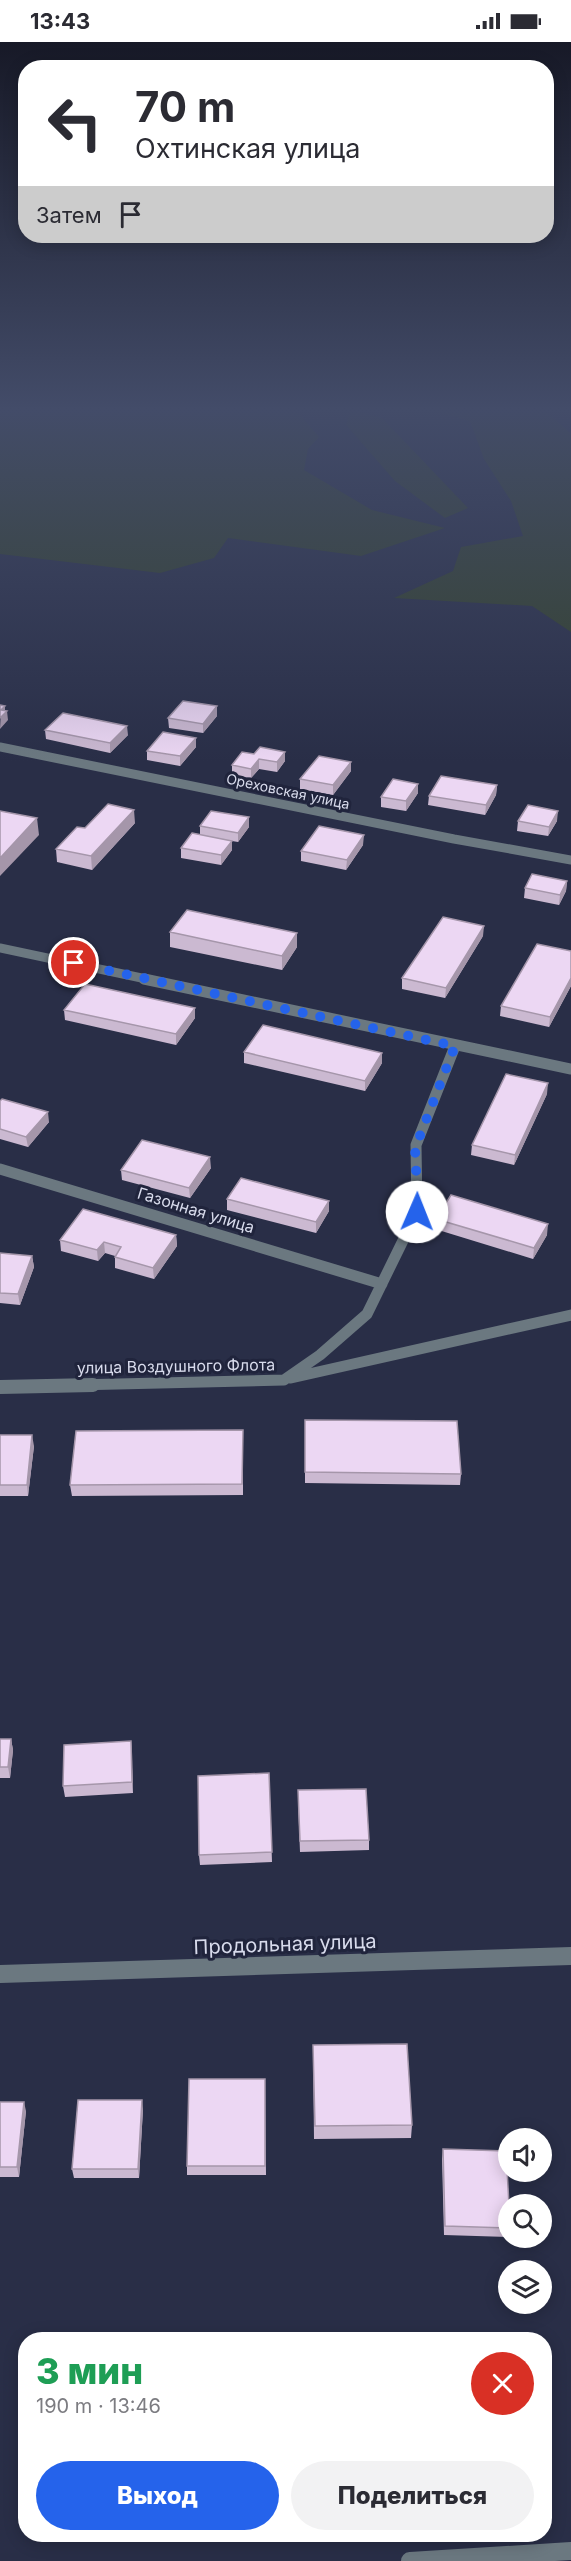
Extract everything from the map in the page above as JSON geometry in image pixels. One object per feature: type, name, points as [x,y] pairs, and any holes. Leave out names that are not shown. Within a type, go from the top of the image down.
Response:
[{"type":"street","name":"Ореховская улица","points":[[0,747],[571,860]]},
{"type":"street","points":[[0,948],[571,1069]]},
{"type":"street","name":"улица Воздушного Флота","points":[[0,1387],[284,1380],[320,1355],[367,1314],[417,1212],[419,1197],[414,1160],[416,1146],[455,1046]]},
{"type":"street","name":"Газонная улица","points":[[0,1169],[382,1284]]},
{"type":"street","points":[[284,1380],[571,1315]]},
{"type":"street","name":"Продольная улица","points":[[0,1974],[571,1956]]},
{"type":"street","points":[[410,2561],[571,2552]]},
{"type":"green space","points":[[0,528],[445,528],[361,556],[228,538],[214,558],[160,573],[0,554]]},
{"type":"green space","points":[[520,528],[571,528],[571,632],[532,606],[394,598],[453,571],[461,547],[523,536]]},
{"type":"building","points":[[183,701],[217,706],[203,724],[168,718]]},
{"type":"building","points":[[0,705],[5,706],[1,710],[7,711],[0,718]]},
{"type":"building","points":[[63,713],[127,726],[110,743],[45,730]]},
{"type":"building","points":[[163,732],[196,738],[180,756],[147,751]]},
{"type":"building","points":[[260,747],[285,752],[277,762],[259,759],[251,769],[232,765],[242,752],[254,754]]},
{"type":"building","points":[[319,756],[351,762],[333,785],[300,779]]},
{"type":"building","points":[[441,776],[497,785],[486,805],[429,796]]},
{"type":"building","points":[[393,779],[418,784],[406,801],[381,797]]},
{"type":"building","points":[[108,804],[134,810],[91,856],[56,849],[77,827],[85,828]]},
{"type":"building","points":[[528,805],[558,811],[549,827],[518,821]]},
{"type":"building","points":[[0,811],[37,818],[0,858]]},
{"type":"building","points":[[211,811],[249,817],[238,833],[200,826]]},
{"type":"building","points":[[319,826],[364,835],[347,860],[301,851]]},
{"type":"building","points":[[192,833],[232,841],[221,855],[181,848]]},
{"type":"building","points":[[532,874],[567,881],[560,895],[525,888]]},
{"type":"building","points":[[187,910],[297,933],[282,956],[170,932]]},
{"type":"building","points":[[443,917],[484,926],[446,988],[402,978]]},
{"type":"building","points":[[537,944],[571,951],[571,978],[550,1017],[501,1006]]},
{"type":"building","points":[[85,984],[195,1008],[176,1034],[64,1010]]},
{"type":"building","points":[[263,1025],[382,1053],[365,1081],[244,1052]]},
{"type":"building","points":[[506,1074],[548,1083],[515,1155],[472,1145]]},
{"type":"building","points":[[2,1099],[48,1112],[26,1137],[0,1129],[0,1101]]},
{"type":"building","points":[[142,1140],[210,1157],[189,1188],[121,1170]]},
{"type":"building","points":[[241,1178],[329,1201],[316,1222],[227,1199]]},
{"type":"building","points":[[451,1195],[548,1224],[534,1248],[436,1219]]},
{"type":"building","points":[[83,1209],[176,1235],[153,1268],[115,1257],[121,1247],[104,1242],[97,1250],[60,1240]]},
{"type":"building","points":[[0,1253],[32,1256],[18,1294],[0,1293]]},
{"type":"building","points":[[305,1420],[457,1421],[461,1474],[305,1472]]},
{"type":"building","points":[[243,1430],[242,1484],[70,1485],[76,1431]]},
{"type":"building","points":[[0,1435],[32,1435],[27,1485],[0,1485]]},
{"type":"building","points":[[0,1739],[11,1739],[8,1767],[0,1767]]},
{"type":"building","points":[[131,1741],[132,1782],[63,1786],[64,1745]]},
{"type":"building","points":[[269,1773],[272,1852],[199,1855],[198,1776]]},
{"type":"building","points":[[366,1789],[369,1840],[300,1841],[298,1790]]},
{"type":"building","points":[[407,2044],[412,2125],[315,2126],[313,2045]]},
{"type":"building","points":[[189,2079],[265,2079],[265,2166],[187,2166]]},
{"type":"building","points":[[78,2100],[142,2100],[138,2169],[72,2169]]},
{"type":"building","points":[[0,2102],[24,2102],[17,2167],[0,2167]]},
{"type":"building","points":[[443,2149],[498,2151],[498,2182],[508,2182],[508,2194],[498,2194],[498,2228],[445,2226]]},
{"type":"route","points":[[74,963],[455,1046],[414,1152],[419,1197],[417,1212]]}]
